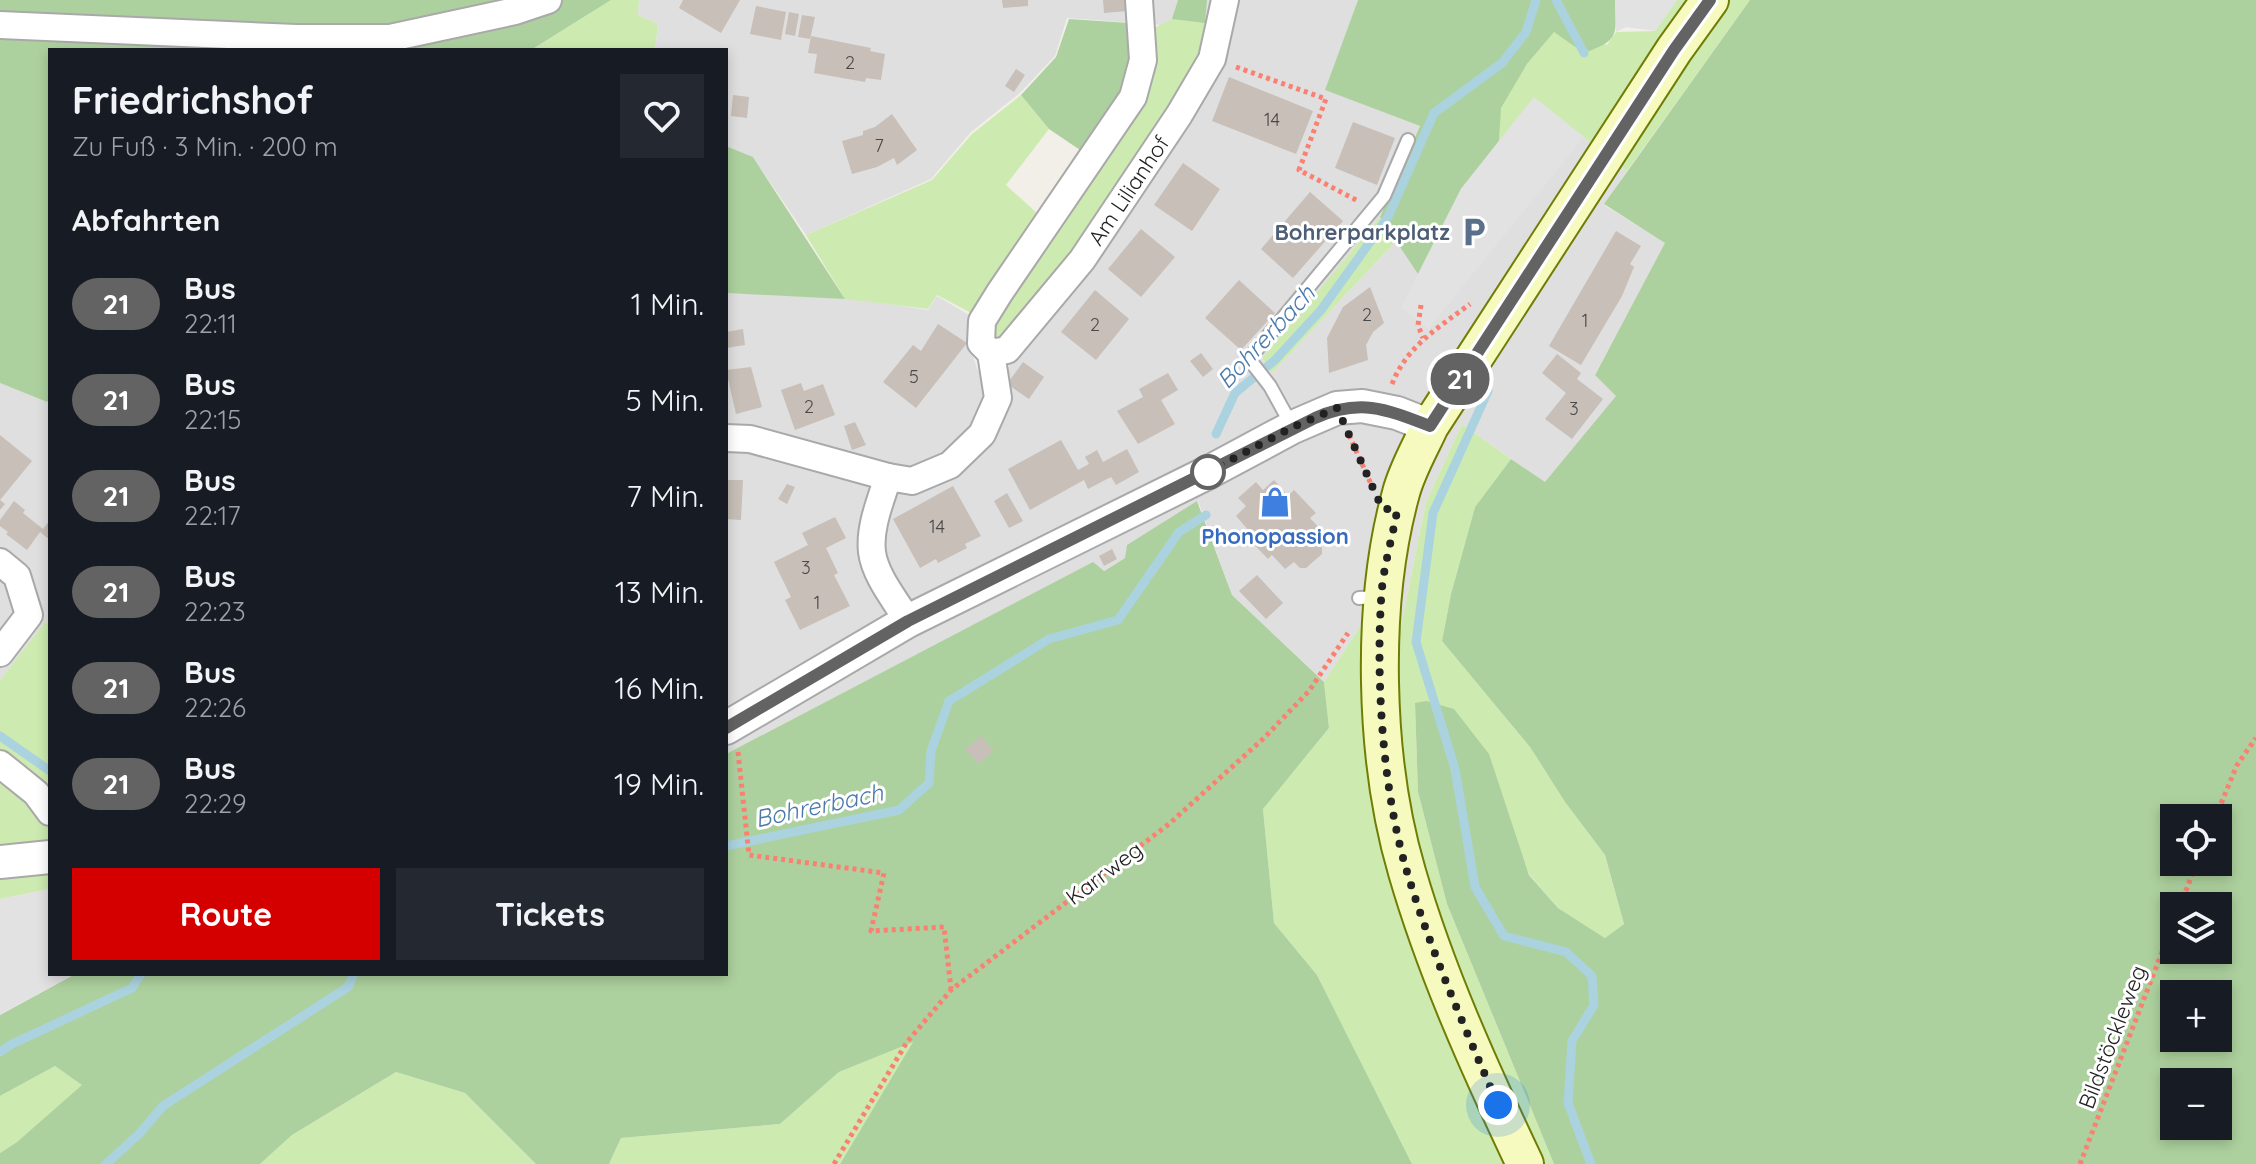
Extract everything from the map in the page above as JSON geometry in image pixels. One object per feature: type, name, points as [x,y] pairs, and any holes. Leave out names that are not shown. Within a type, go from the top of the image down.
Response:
[{"type":"main road","points":[[1525,1164],[1443,979],[1406,870],[1385,748],[1380,672],[1370,598],[1401,492],[1430,426],[1674,50],[1710,0]]},
{"type":"street","points":[[0,25],[265,37],[390,38],[515,11],[548,0]]},
{"type":"street","points":[[728,438],[750,439],[912,481],[950,465],[982,434],[998,398],[991,353],[981,343],[982,321],[1036,236],[1133,97],[1143,60],[1139,0]]},
{"type":"street","name":"Am Lilianhof","points":[[991,353],[1007,350],[1082,260],[1179,115],[1212,59],[1225,0]]},
{"type":"street","points":[[729,727],[908,621],[1293,427],[1337,408],[1362,406],[1383,410],[1430,426]]},
{"type":"street","points":[[888,477],[874,525],[872,554],[908,621]]},
{"type":"street","points":[[0,562],[17,576],[29,615],[0,653]]},
{"type":"street","points":[[0,764],[36,793],[48,809]]},
{"type":"street","points":[[0,862],[48,857]]},
{"type":"lane","points":[[1293,427],[1270,386],[1249,359],[1384,196],[1408,140]]},
{"type":"path","points":[[1212,59],[1326,99],[1299,170],[1373,209]]},
{"type":"path","points":[[1383,410],[1400,363],[1424,339],[1485,293],[1508,304]]},
{"type":"path","points":[[1421,305],[1418,325],[1424,339]]},
{"type":"path","points":[[1337,408],[1382,508],[1397,511]]},
{"type":"path","name":"Karrweg","points":[[834,1164],[907,1042],[951,990],[1169,824],[1264,738],[1309,691],[1370,598]]},
{"type":"path","points":[[729,727],[737,745],[749,855],[884,873],[871,931],[944,927],[951,990]]},
{"type":"path","points":[[2221,804],[2237,765],[2256,738]]},
{"type":"path","name":"Bildstöckleweg","points":[[2080,1164],[2160,957]]},
{"type":"shaded area","points":[[639,0],[1358,0],[1326,90],[1420,126],[1380,217],[1262,358],[1272,373],[1397,240],[1418,273],[1461,189],[1534,97],[1627,171],[1604,205],[1666,243],[1595,374],[1617,395],[1545,483],[1462,424],[1426,502],[1401,628],[1359,628],[1324,682],[1232,595],[1198,501],[1125,558],[1103,571],[1093,563],[728,753],[728,293],[848,298],[928,310],[937,296],[971,316],[969,345],[978,371],[1005,373],[1026,335],[1229,30],[1067,18],[1055,56],[1020,93],[971,132],[931,179],[806,235],[753,157],[728,147],[728,48],[655,48],[658,24],[638,15]]},
{"type":"shaded area","points":[[1615,0],[1677,0],[1655,31],[1626,27],[1616,32]]},
{"type":"shaded area","name":"Bohrerparkplatz","points":[[1534,97],[1584,137],[1428,329],[1401,308],[1461,189]]},
{"type":"shaded area","points":[[0,383],[48,401],[48,623],[45,622],[0,680]]},
{"type":"shaded area","points":[[48,889],[48,976],[71,976],[0,1015],[0,899]]},
{"type":"green space","points":[[0,0],[611,0],[534,48],[48,48],[48,401],[0,383]]},
{"type":"green space","points":[[611,0],[639,0],[638,15],[658,24],[655,48],[534,48]]},
{"type":"green space","points":[[1178,0],[1207,0],[1205,23],[1172,19]]},
{"type":"green space","points":[[1358,0],[1615,0],[1615,29],[1610,40],[1584,53],[1554,32],[1527,64],[1501,108],[1499,141],[1461,189],[1418,274],[1380,217],[1420,126],[1325,90]]},
{"type":"green space","points":[[1677,0],[1750,0],[1627,171],[1534,98],[1499,141],[1500,108],[1527,64],[1554,31],[1607,45],[1616,32],[1655,31]]},
{"type":"green space","points":[[1750,0],[2256,0],[2256,1164],[1554,1164],[1447,904],[1418,792],[1415,703],[1426,701],[1454,709],[1489,754],[1529,875],[1558,908],[1605,938],[1624,924],[1605,855],[1565,802],[1530,747],[1442,641],[1451,594],[1475,507],[1511,459],[1545,482],[1616,396],[1595,375],[1665,243],[1604,204]]},
{"type":"green space","points":[[1069,19],[1129,23],[1128,85],[1083,152],[1049,129],[1021,95],[1056,57]]},
{"type":"green space","points":[[1172,19],[1205,23],[1199,57],[1156,133],[1080,250],[1007,337],[992,340],[996,313],[1146,85],[1156,27]]},
{"type":"green space","points":[[1021,95],[1049,129],[1006,185],[1039,215],[973,314],[937,295],[928,309],[845,299],[806,235],[932,180],[972,134]]},
{"type":"green space","points":[[728,147],[753,157],[845,299],[728,293]]},
{"type":"green space","points":[[1380,217],[1397,240],[1272,373],[1262,358]]},
{"type":"green space","points":[[1462,424],[1511,459],[1475,507],[1451,594],[1442,641],[1530,747],[1565,802],[1605,855],[1624,924],[1605,938],[1558,908],[1529,874],[1507,816],[1415,703],[1418,792],[1447,904],[1554,1164],[1412,1164],[1317,975],[1274,923],[1263,809],[1329,728],[1324,682],[1359,628],[1401,627],[1426,502]]},
{"type":"green space","points":[[1197,501],[1232,595],[1324,682],[1329,728],[1263,809],[1274,923],[1317,975],[1412,1164],[840,1164],[913,1042],[839,1072],[780,1124],[621,1138],[609,1164],[536,1164],[465,1093],[396,1072],[292,1135],[260,1164],[0,1164],[0,1153],[82,1085],[55,1066],[0,1096],[0,1015],[71,976],[728,976],[728,753],[1093,562],[1104,571],[1125,558],[1127,545]]},
{"type":"green space","points":[[45,622],[48,623],[48,889],[0,899],[0,680]]},
{"type":"green space","points":[[914,1041],[840,1164],[609,1164],[621,1138],[780,1124],[839,1072]]},
{"type":"green space","points":[[55,1066],[83,1085],[0,1153],[0,1096]]},
{"type":"green space","points":[[396,1072],[465,1093],[536,1164],[260,1164],[292,1135]]},
{"type":"building","points":[[683,0],[740,0],[721,33],[679,8]]},
{"type":"building","points":[[1002,0],[1028,0],[1028,6],[1003,8]]},
{"type":"building","points":[[1103,0],[1127,0],[1128,11],[1104,13]]},
{"type":"building","points":[[756,6],[786,12],[781,40],[750,34]]},
{"type":"building","points":[[789,12],[799,14],[795,36],[785,34]]},
{"type":"building","points":[[802,15],[815,17],[810,39],[798,37]]},
{"type":"building","points":[[811,36],[871,48],[870,51],[885,54],[881,80],[866,78],[865,82],[814,73],[817,54],[808,53]]},
{"type":"building","points":[[1016,69],[1025,75],[1014,92],[1005,86]]},
{"type":"building","points":[[1229,77],[1313,111],[1296,154],[1212,121]]},
{"type":"building","points":[[733,95],[749,97],[747,118],[731,116]]},
{"type":"building","points":[[892,114],[917,150],[897,165],[894,158],[852,174],[842,141],[863,135],[863,131],[875,127]]},
{"type":"building","points":[[1353,122],[1395,138],[1377,185],[1335,168]]},
{"type":"building","points":[[1183,163],[1220,189],[1192,231],[1154,205]]},
{"type":"building","points":[[1310,192],[1343,221],[1293,278],[1261,249]]},
{"type":"building","points":[[1141,229],[1175,257],[1141,297],[1108,269]]},
{"type":"building","points":[[1616,231],[1641,246],[1630,264],[1634,267],[1622,296],[1581,365],[1549,346]]},
{"type":"building","points":[[1239,280],[1275,313],[1241,350],[1205,318]]},
{"type":"building","points":[[1370,287],[1384,323],[1373,332],[1366,345],[1368,360],[1329,373],[1327,338],[1343,307]]},
{"type":"building","points":[[1095,290],[1129,319],[1096,360],[1061,332]]},
{"type":"building","points":[[938,324],[967,343],[916,408],[883,382],[913,345],[921,351]]},
{"type":"building","points":[[743,329],[745,345],[728,348],[728,332]]},
{"type":"building","points":[[1201,353],[1213,369],[1203,377],[1190,361]]},
{"type":"building","points":[[1557,354],[1581,373],[1577,379],[1603,399],[1572,439],[1545,419],[1566,393],[1542,373]]},
{"type":"building","points":[[1023,362],[1044,377],[1029,399],[1007,384]]},
{"type":"building","points":[[751,367],[762,407],[736,414],[728,370]]},
{"type":"building","points":[[1168,373],[1178,390],[1161,400],[1175,424],[1138,444],[1117,411],[1143,397],[1139,389]]},
{"type":"building","points":[[801,383],[804,391],[823,384],[835,415],[795,430],[781,390]]},
{"type":"building","points":[[855,422],[866,445],[852,450],[844,426]]},
{"type":"building","points":[[0,435],[32,461],[0,500]]},
{"type":"building","points":[[1061,440],[1078,470],[1089,464],[1085,457],[1097,450],[1103,462],[1127,449],[1139,472],[1116,485],[1111,477],[1088,489],[1084,480],[1030,510],[1008,469]]},
{"type":"building","points":[[728,480],[743,480],[741,520],[728,519]]},
{"type":"building","points":[[1274,480],[1288,496],[1294,490],[1316,513],[1310,518],[1324,533],[1316,541],[1322,547],[1322,554],[1306,568],[1300,568],[1294,562],[1285,569],[1272,555],[1268,559],[1246,536],[1250,532],[1236,516],[1246,506],[1238,498],[1256,482],[1263,490]]},
{"type":"building","points":[[787,484],[795,487],[787,504],[778,499]]},
{"type":"building","points":[[953,486],[981,536],[965,544],[967,548],[938,563],[936,559],[920,568],[893,519]]},
{"type":"building","points":[[1007,493],[1023,521],[1009,528],[994,501]]},
{"type":"building","points":[[14,501],[43,529],[48,523],[48,538],[40,532],[27,550],[6,534],[8,532],[0,526],[0,520]]},
{"type":"building","points":[[835,517],[846,538],[826,548],[838,573],[834,575],[850,606],[800,630],[785,600],[791,597],[774,562],[808,545],[802,533]]},
{"type":"building","points":[[1112,549],[1117,559],[1104,566],[1099,556]]},
{"type":"building","points":[[1257,575],[1283,603],[1266,619],[1239,591]]},
{"type":"building","points":[[981,736],[994,751],[978,764],[965,749]]},
{"type":"waterway","name":"Bohrerbach","points":[[1216,434],[1235,393],[1275,360],[1321,310],[1388,217],[1434,113],[1502,63],[1526,32],[1536,0]]},
{"type":"waterway","points":[[1556,0],[1584,53]]},
{"type":"waterway","points":[[1488,391],[1433,513],[1416,642],[1455,769],[1475,887],[1504,936],[1566,952],[1592,976],[1594,1005],[1572,1041],[1568,1103],[1591,1164]]},
{"type":"waterway","name":"Bohrerbach","points":[[728,846],[899,810],[929,783],[931,751],[949,701],[1049,639],[1118,620],[1179,532],[1206,515]]},
{"type":"waterway","points":[[0,736],[48,770]]},
{"type":"waterway","name":"Bohrerbach","points":[[0,1052],[132,988],[140,976]]},
{"type":"waterway","points":[[106,1164],[139,1134],[163,1106],[348,987],[353,976]]},
{"type":"bus line","name":"21","points":[[728,727],[908,621],[1293,427],[1337,408],[1362,406],[1397,413],[1430,426],[1674,50],[1710,0]]},
{"type":"place","name":"Bohrerparkplatz","points":[[1474,232]]},
{"type":"place","name":"Phonopassion","points":[[1275,502]]},
{"type":"route","points":[[1208,472],[1293,427],[1337,408],[1382,508],[1397,511],[1381,597],[1380,672],[1392,800],[1406,870],[1443,979],[1498,1105]]}]
